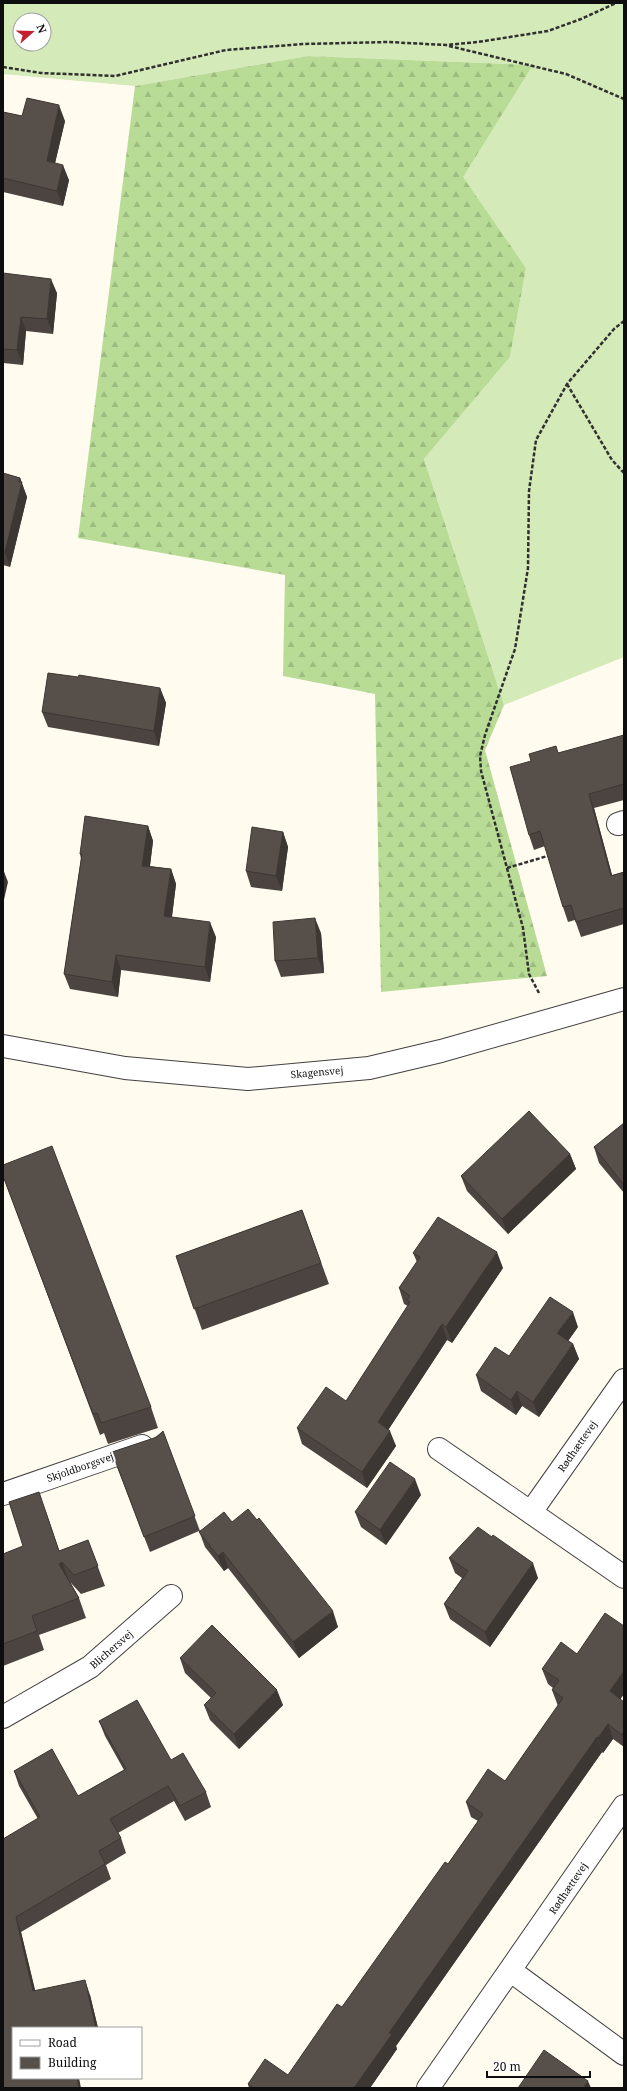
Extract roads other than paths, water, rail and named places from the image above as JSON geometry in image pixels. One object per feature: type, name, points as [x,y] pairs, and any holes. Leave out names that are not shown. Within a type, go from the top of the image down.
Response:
[{"type":"street","name":"Skagensvej","points":[[3,1046],[124,1068],[248,1079],[369,1068],[441,1051],[549,1019],[624,999]]},
{"type":"street","name":"Rødhættevej","points":[[531,1512],[624,1380]]},
{"type":"street","name":"Skjoldborgsvej","points":[[3,1494],[158,1440]]},
{"type":"street","points":[[439,1449],[624,1577]]},
{"type":"street","name":"Blichersvej","points":[[3,1718],[90,1667],[171,1596]]},
{"type":"street","name":"Rødhættevej","points":[[428,2088],[511,1971],[624,1806]]},
{"type":"street","points":[[511,1971],[624,2054]]}]
